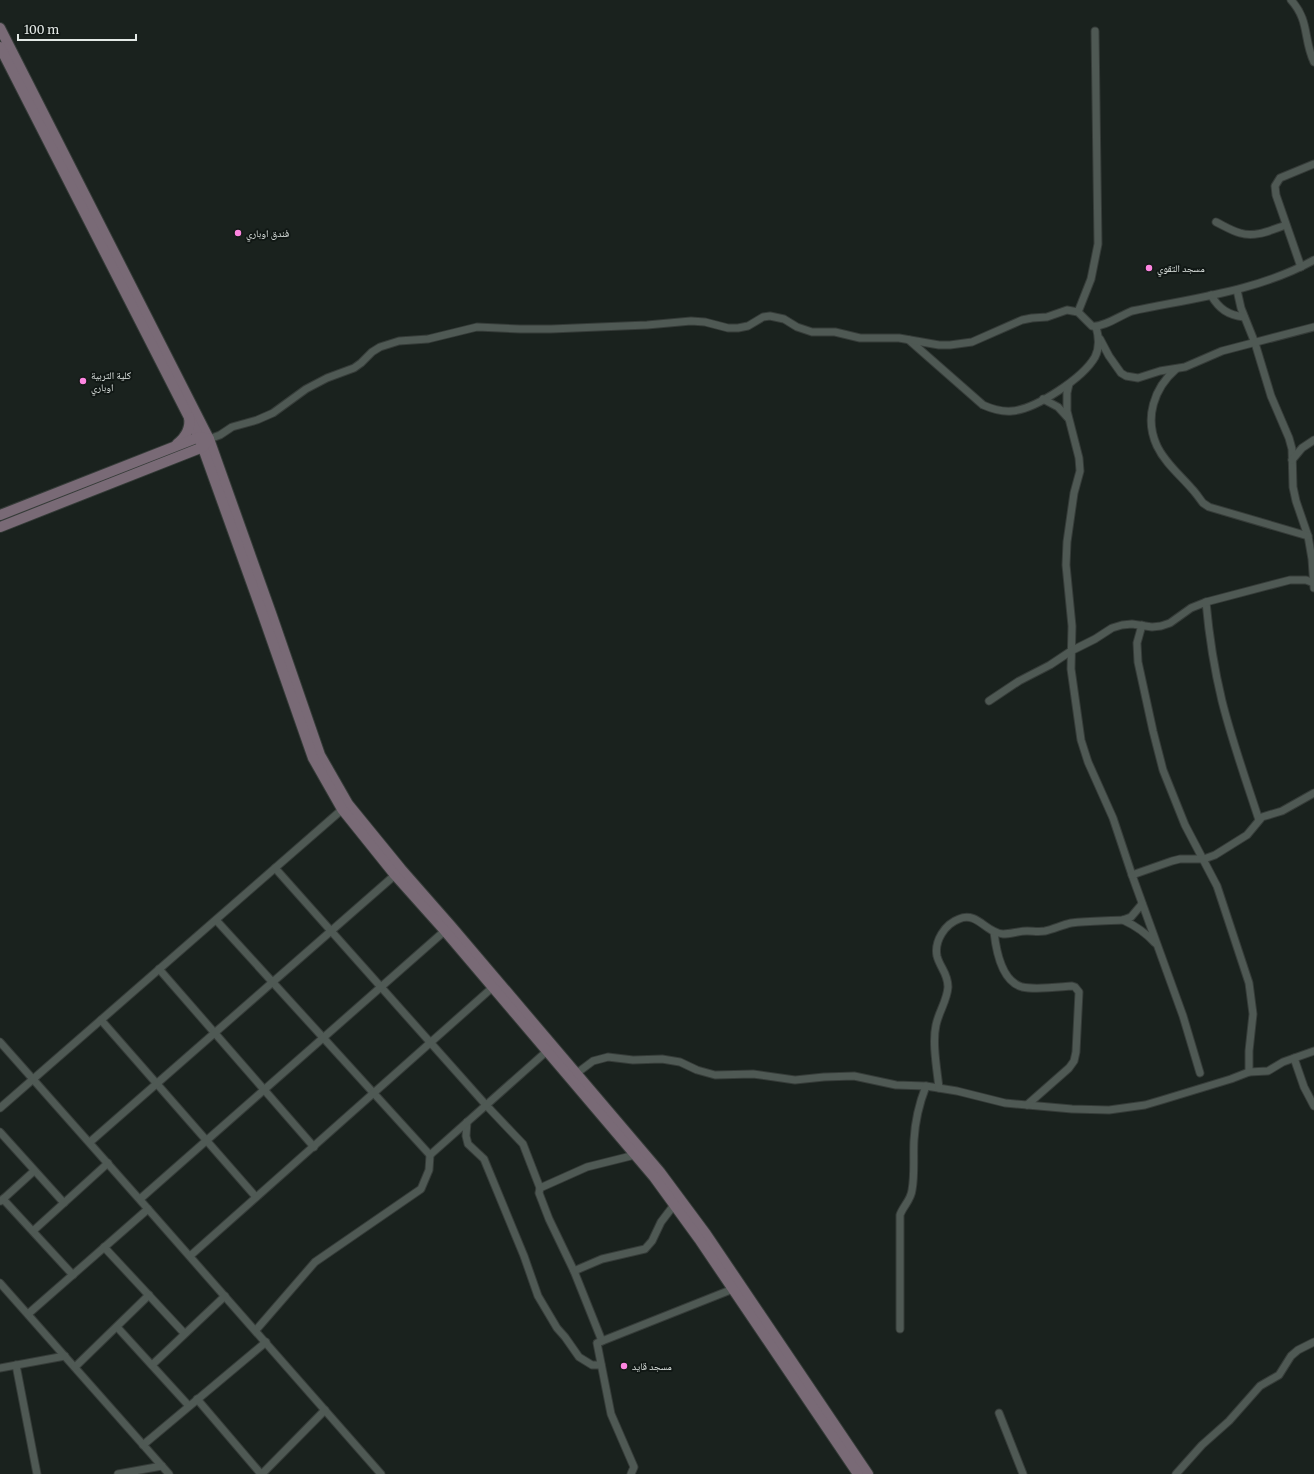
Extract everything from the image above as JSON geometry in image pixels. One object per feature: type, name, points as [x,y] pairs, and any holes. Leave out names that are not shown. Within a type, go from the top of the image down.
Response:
[{"type":"street","points":[[1291,0],[1303,17],[1309,51],[1314,62]]},
{"type":"street","points":[[0,28],[204,441],[269,605],[320,755],[345,807],[401,869],[493,987],[654,1177],[733,1289],[858,1474]]},
{"type":"street","points":[[1078,312],[1091,279],[1098,244],[1095,31]]},
{"type":"street","points":[[0,47],[189,417],[204,441],[212,471],[264,615],[313,758],[345,807],[394,875],[448,928],[577,1073],[660,1172],[706,1234],[868,1474]]},
{"type":"street","points":[[1301,267],[1274,190],[1277,181],[1280,178],[1314,164]]},
{"type":"street","points":[[1216,222],[1238,233],[1250,235],[1286,225]]},
{"type":"street","points":[[0,515],[174,447],[204,441],[220,435],[232,427],[257,420],[273,413],[306,388],[354,368],[380,347],[399,341],[438,336],[468,328],[486,327],[544,329],[640,326],[691,321],[705,322],[728,328],[738,328],[748,326],[770,316],[784,319],[797,327],[812,332],[835,332],[860,338],[899,338],[939,345],[962,344],[983,338],[1022,320],[1047,317],[1067,310],[1078,312],[1092,326],[1101,326],[1118,316],[1132,311],[1237,290],[1276,278],[1314,260]]},
{"type":"street","points":[[1237,290],[1241,308],[1255,343],[1271,396],[1290,438],[1293,487],[1296,501],[1308,536],[1314,585]]},
{"type":"street","points":[[1211,295],[1224,311],[1234,316],[1244,317]]},
{"type":"street","points":[[909,340],[974,398],[988,407],[1003,411],[1014,411],[1044,399],[1070,384],[1083,372],[1095,357],[1098,347],[1096,327]]},
{"type":"street","points":[[1098,337],[1115,364],[1126,376],[1138,378],[1160,371],[1192,365],[1214,354],[1314,327]]},
{"type":"street","points":[[1176,369],[1166,378],[1159,390],[1152,410],[1151,423],[1153,435],[1158,447],[1171,467],[1203,503],[1209,507],[1308,536]]},
{"type":"street","points":[[1070,384],[1066,402],[1079,458],[1080,471],[1074,493],[1066,554],[1072,626],[1072,678],[1081,740],[1090,767],[1114,818],[1142,904],[1183,1016],[1200,1073]]},
{"type":"street","points":[[1044,399],[1058,407],[1069,420]]},
{"type":"street","points":[[174,447],[182,440],[189,430],[189,417]]},
{"type":"street","points":[[1292,460],[1302,448],[1314,440]]},
{"type":"street","points":[[0,527],[180,456],[204,441]]},
{"type":"street","points":[[180,456],[199,458],[212,471]]},
{"type":"street","points":[[989,701],[1019,681],[1050,665],[1071,651],[1095,639],[1112,628],[1127,624],[1161,626],[1170,623],[1191,608],[1206,602],[1290,580],[1306,580],[1314,585]]},
{"type":"street","points":[[1206,602],[1210,638],[1221,699],[1259,820]]},
{"type":"street","points":[[1142,626],[1139,634],[1137,653],[1157,750],[1177,807],[1217,886],[1249,983],[1253,1014],[1249,1051],[1249,1072]]},
{"type":"street","points":[[1132,875],[1172,861],[1184,859],[1204,859],[1215,856],[1247,836],[1262,817],[1282,811],[1314,792]]},
{"type":"street","points":[[0,1108],[345,807]]},
{"type":"street","points":[[275,868],[430,1043],[523,1144],[540,1188],[539,1193],[549,1219],[574,1271],[602,1341]]},
{"type":"street","points":[[90,1142],[394,875]]},
{"type":"street","points":[[939,1088],[935,1030],[948,987],[946,974],[937,956],[939,940],[947,927],[965,917],[977,919],[994,932],[1002,934],[1026,931],[1040,932],[1072,923],[1123,920],[1131,917],[1142,904]]},
{"type":"street","points":[[216,920],[430,1155]]},
{"type":"street","points":[[1123,920],[1143,931],[1158,948]]},
{"type":"street","points":[[140,1200],[448,928]]},
{"type":"street","points":[[994,932],[1002,965],[1009,978],[1014,983],[1028,988],[1072,986],[1076,987],[1079,992],[1076,1052],[1074,1061],[1069,1068],[1028,1105]]},
{"type":"street","points":[[159,969],[314,1146]]},
{"type":"street","points":[[190,1256],[493,987]]},
{"type":"street","points":[[101,1020],[256,1197]]},
{"type":"street","points":[[0,1042],[256,1330],[381,1474]]},
{"type":"street","points":[[256,1330],[315,1262],[421,1189],[429,1170],[430,1155],[547,1051]]},
{"type":"street","points":[[577,1073],[592,1061],[600,1058],[616,1057],[633,1060],[662,1059],[671,1060],[715,1075],[753,1074],[795,1080],[854,1076],[896,1085],[939,1088],[1005,1103],[1090,1110],[1127,1108],[1162,1100],[1249,1072],[1268,1071],[1283,1062],[1314,1051]]},
{"type":"street","points":[[1294,1058],[1304,1087],[1314,1106]]},
{"type":"street","points":[[900,1329],[900,1215],[902,1209],[909,1200],[912,1189],[915,1125],[921,1099],[926,1086]]},
{"type":"street","points":[[467,1122],[466,1136],[468,1144],[484,1159],[524,1256],[538,1296],[557,1328],[579,1357],[592,1365],[601,1366]]},
{"type":"street","points":[[0,1132],[64,1203]]},
{"type":"street","points":[[540,1188],[590,1166],[635,1155]]},
{"type":"street","points":[[33,1231],[108,1163]]},
{"type":"street","points":[[34,1171],[2,1200],[33,1231],[73,1275]]},
{"type":"street","points":[[574,1271],[602,1259],[645,1249],[652,1241],[661,1222],[674,1205]]},
{"type":"street","points":[[28,1314],[148,1209]]},
{"type":"street","points":[[104,1247],[184,1333]]},
{"type":"street","points":[[0,1283],[169,1474]]},
{"type":"street","points":[[631,1474],[634,1466],[611,1414],[597,1343],[733,1289]]},
{"type":"street","points":[[75,1367],[149,1296]]},
{"type":"street","points":[[152,1365],[184,1333],[225,1296]]},
{"type":"street","points":[[117,1327],[189,1406]]},
{"type":"street","points":[[143,1445],[266,1342]]},
{"type":"street","points":[[1176,1474],[1202,1445],[1229,1421],[1260,1386],[1280,1374],[1291,1356],[1298,1350],[1314,1342]]},
{"type":"street","points":[[0,1368],[65,1356]]},
{"type":"street","points":[[16,1365],[38,1474]]},
{"type":"street","points":[[198,1399],[262,1474],[325,1410]]},
{"type":"street","points":[[999,1413],[1024,1474]]},
{"type":"street","points":[[118,1474],[162,1466]]},
{"type":"place","name":"فندق اوباري","points":[[238,233]]},
{"type":"place","name":"مسجد التقوي","points":[[1149,268]]},
{"type":"place","name":"كلية التربية اوباري","points":[[83,381]]},
{"type":"place","name":"مسجد قايد","points":[[624,1366]]}]
